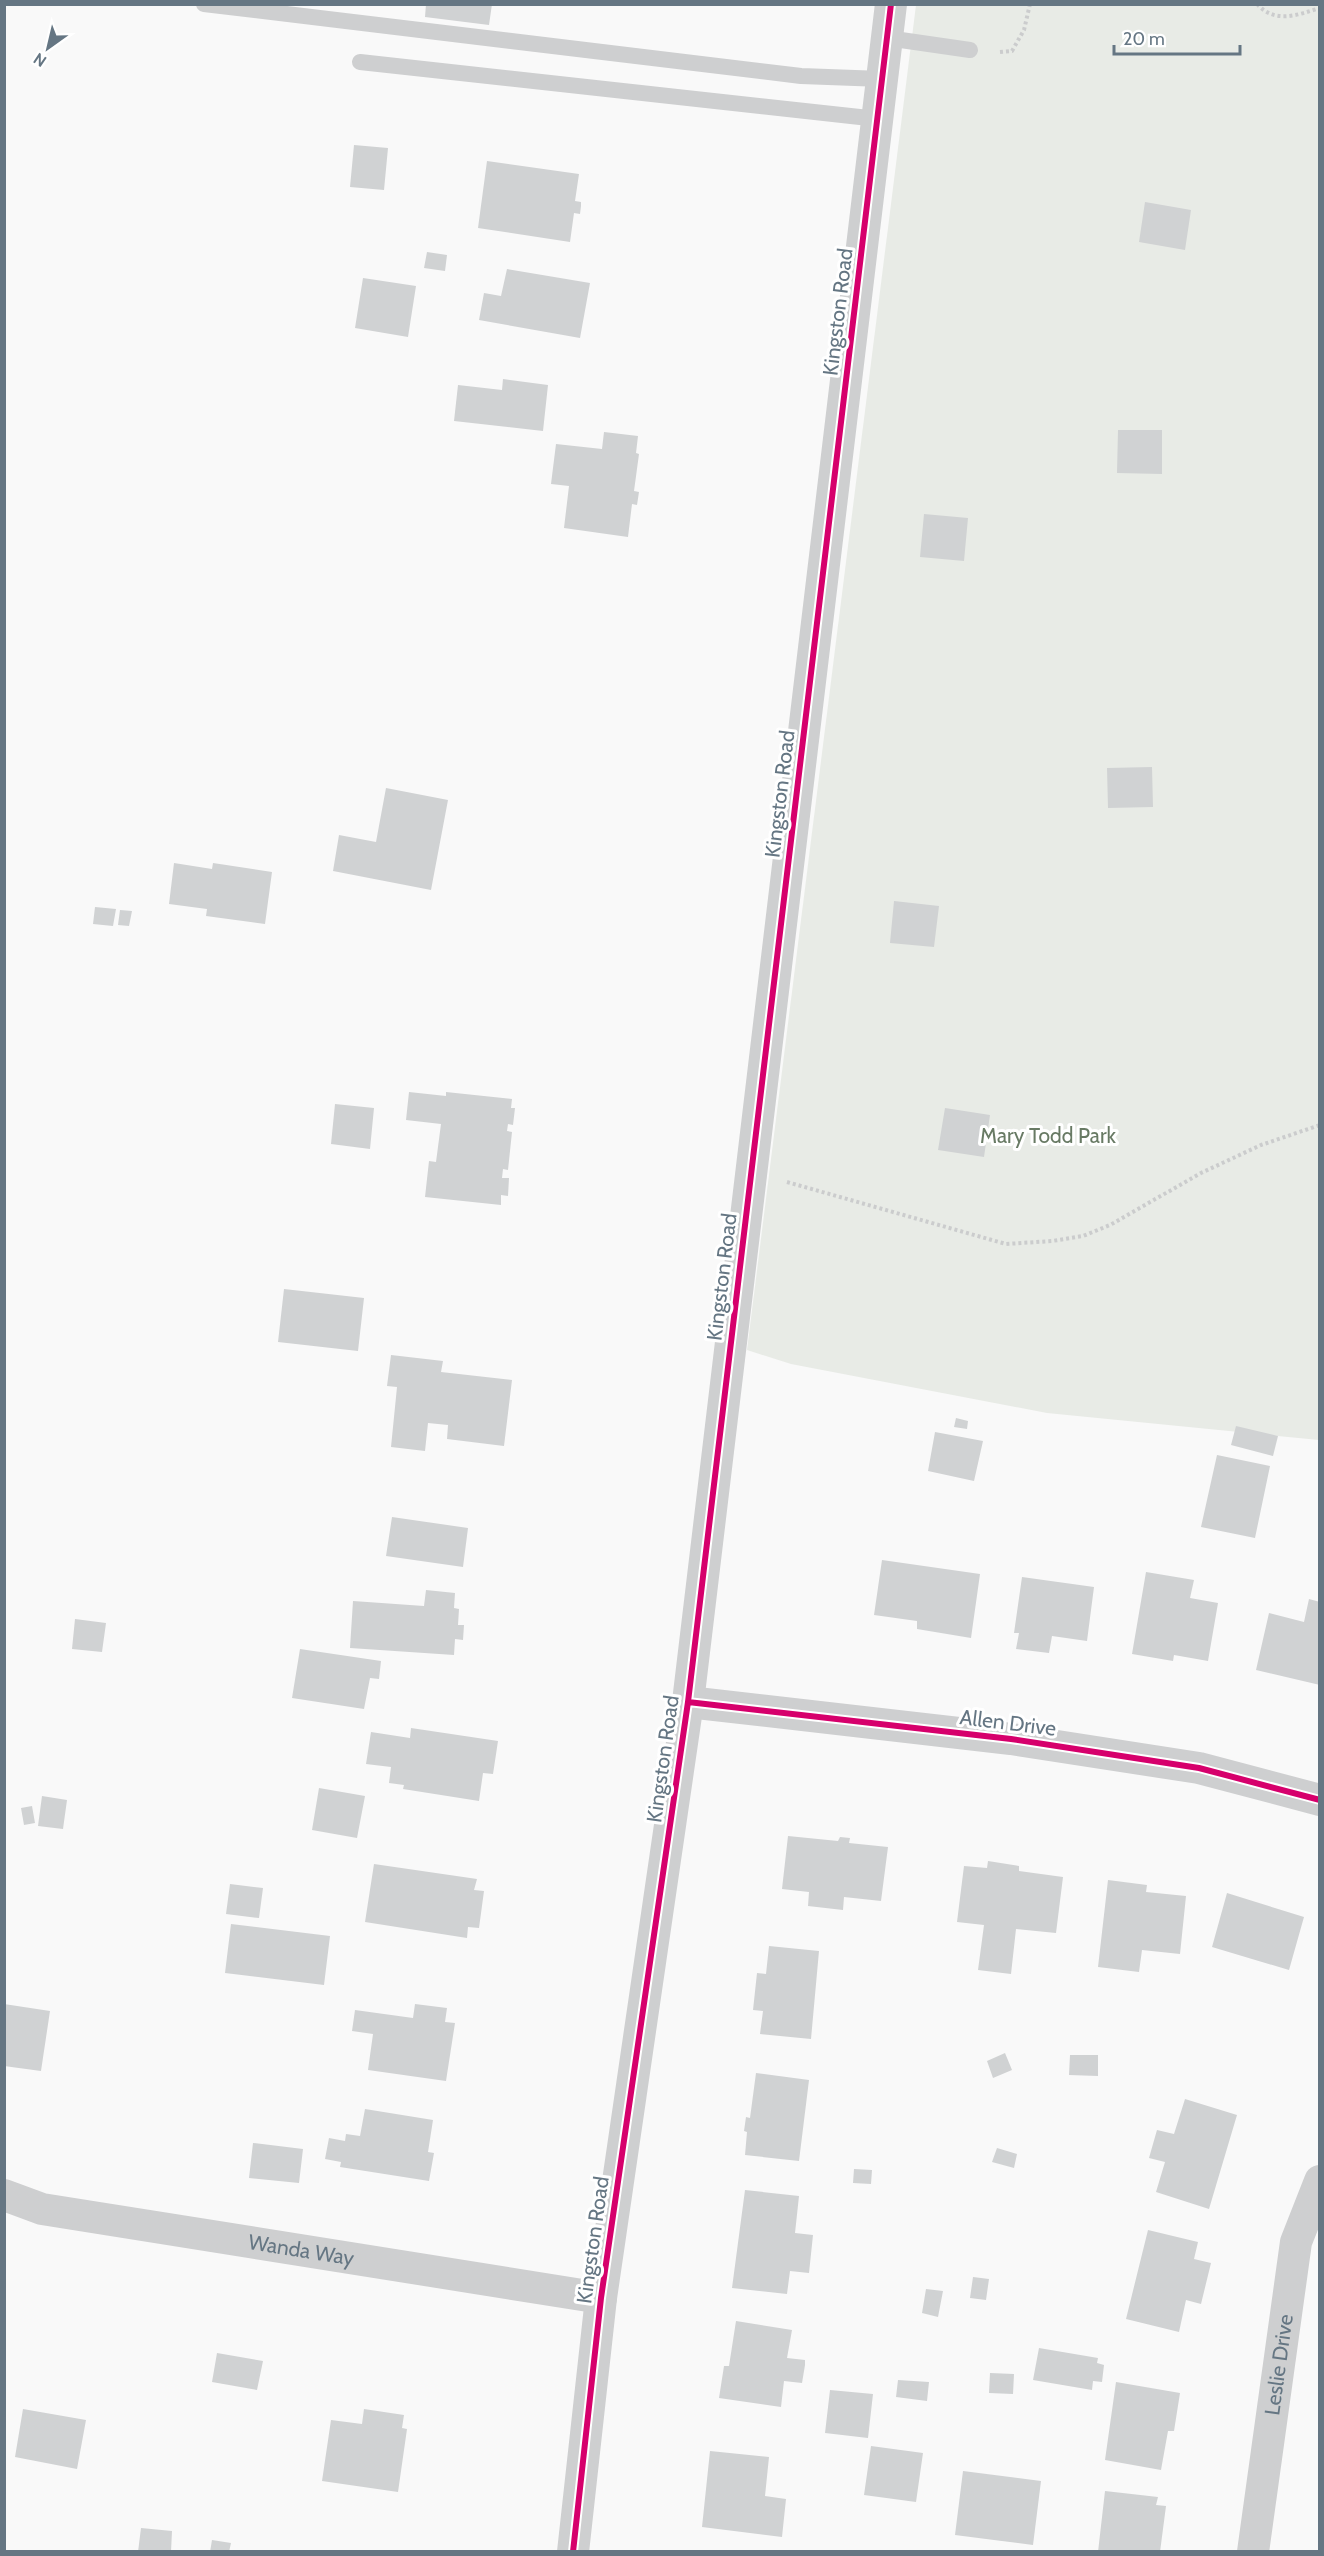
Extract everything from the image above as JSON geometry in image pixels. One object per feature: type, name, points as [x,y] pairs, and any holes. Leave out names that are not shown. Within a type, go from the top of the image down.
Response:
[{"type":"street","name":"Kingston Road","points":[[573,2552],[601,2298],[688,1702],[891,4]]},
{"type":"street","name":"Allen Drive","points":[[688,1702],[1011,1739],[1187,1766],[1320,1800]]},
{"type":"street","name":"Leslie Drive","points":[[1253,2552],[1296,2242],[1320,2181]]},
{"type":"street","name":"Wanda Way","points":[[4,2195],[42,2209],[601,2298]]},
{"type":"lane","points":[[204,4],[801,76],[882,79]]},
{"type":"lane","points":[[887,38],[969,50]]},
{"type":"lane","points":[[360,62],[878,119]]},
{"type":"path","points":[[969,50],[992,53],[1012,51],[1024,30],[1030,4]]},
{"type":"path","points":[[1257,4],[1264,12],[1275,17],[1288,17],[1320,8]]},
{"type":"path","points":[[752,1172],[1006,1244],[1052,1241],[1083,1236],[1110,1225],[1211,1168],[1261,1145],[1320,1125]]},
{"type":"green space","name":"Mary Todd Park","points":[[916,5],[1319,5],[1319,1440],[1047,1413],[791,1364],[747,1350]]},
{"type":"building","points":[[426,4],[492,4],[489,25],[425,17]]},
{"type":"building","points":[[354,145],[388,148],[384,190],[350,187]]},
{"type":"building","points":[[487,161],[579,174],[575,201],[581,202],[580,214],[574,213],[570,242],[478,228]]},
{"type":"building","points":[[1145,202],[1191,210],[1185,250],[1139,242]]},
{"type":"building","points":[[427,252],[447,255],[445,271],[424,268]]},
{"type":"building","points":[[507,269],[590,283],[580,338],[479,320],[484,293],[501,296]]},
{"type":"building","points":[[363,278],[416,286],[408,337],[355,328]]},
{"type":"building","points":[[503,379],[548,385],[543,431],[454,421],[458,385],[502,390]]},
{"type":"building","points":[[1118,430],[1162,430],[1162,474],[1117,473]]},
{"type":"building","points":[[604,432],[638,436],[636,453],[639,454],[634,491],[639,492],[637,505],[632,504],[628,537],[564,528],[569,486],[551,484],[556,444],[602,449]]},
{"type":"building","points":[[924,514],[968,518],[964,561],[920,557]]},
{"type":"building","points":[[1152,767],[1153,807],[1108,808],[1107,768]]},
{"type":"building","points":[[386,788],[448,800],[431,890],[333,871],[339,835],[376,842]]},
{"type":"building","points":[[174,863],[212,869],[213,863],[272,872],[265,924],[206,916],[207,909],[169,904]]},
{"type":"building","points":[[894,901],[939,906],[934,947],[890,943]]},
{"type":"building","points":[[95,907],[116,909],[113,926],[93,924]]},
{"type":"building","points":[[120,910],[132,911],[129,926],[118,925]]},
{"type":"building","points":[[409,1092],[446,1096],[446,1092],[512,1099],[511,1108],[515,1108],[513,1125],[508,1124],[507,1131],[512,1132],[508,1170],[503,1169],[502,1178],[509,1178],[508,1196],[501,1195],[501,1205],[425,1197],[429,1161],[436,1162],[441,1124],[406,1120]]},
{"type":"building","points":[[335,1104],[374,1108],[370,1149],[331,1144]]},
{"type":"building","points":[[945,1108],[990,1115],[984,1157],[938,1150]]},
{"type":"building","points":[[284,1289],[364,1298],[358,1351],[278,1342]]},
{"type":"building","points":[[391,1355],[443,1361],[441,1372],[512,1380],[504,1446],[447,1439],[448,1425],[428,1423],[425,1451],[391,1447],[397,1387],[387,1386]]},
{"type":"building","points":[[956,1418],[968,1421],[967,1429],[954,1427]]},
{"type":"building","points":[[1236,1426],[1278,1436],[1273,1456],[1231,1445]]},
{"type":"building","points":[[935,1432],[983,1441],[974,1481],[928,1471]]},
{"type":"building","points":[[1217,1455],[1270,1466],[1255,1538],[1201,1527]]},
{"type":"building","points":[[392,1517],[468,1528],[463,1567],[386,1556]]},
{"type":"building","points":[[882,1560],[980,1574],[971,1638],[917,1629],[917,1621],[874,1615]]},
{"type":"building","points":[[1146,1572],[1194,1580],[1190,1598],[1218,1603],[1208,1661],[1174,1655],[1173,1661],[1132,1654]]},
{"type":"building","points":[[1022,1577],[1094,1587],[1087,1641],[1052,1636],[1049,1653],[1016,1649],[1019,1633],[1014,1633]]},
{"type":"building","points":[[426,1590],[455,1593],[454,1608],[459,1609],[458,1625],[464,1625],[463,1640],[455,1639],[454,1655],[350,1648],[353,1601],[424,1606]]},
{"type":"building","points":[[1309,1599],[1320,1602],[1320,1685],[1256,1670],[1269,1613],[1304,1622]]},
{"type":"building","points":[[75,1619],[106,1623],[102,1652],[72,1649]]},
{"type":"building","points":[[300,1649],[381,1661],[379,1679],[370,1678],[364,1709],[292,1698]]},
{"type":"building","points":[[411,1728],[498,1741],[493,1774],[483,1773],[479,1801],[403,1789],[404,1785],[389,1783],[391,1767],[366,1764],[371,1732],[410,1738]]},
{"type":"building","points":[[319,1788],[365,1796],[357,1838],[312,1830]]},
{"type":"building","points":[[42,1796],[67,1800],[63,1829],[38,1826]]},
{"type":"building","points":[[32,1806],[35,1823],[24,1825],[21,1808]]},
{"type":"building","points":[[788,1836],[838,1841],[840,1837],[850,1838],[849,1843],[888,1847],[881,1901],[844,1897],[843,1910],[808,1906],[809,1892],[782,1889]]},
{"type":"building","points":[[988,1861],[1019,1866],[1019,1871],[1063,1877],[1056,1933],[1016,1929],[1011,1974],[978,1970],[984,1925],[957,1922],[964,1866],[987,1868]]},
{"type":"building","points":[[374,1864],[477,1879],[474,1890],[484,1891],[479,1928],[468,1927],[467,1938],[365,1922]]},
{"type":"building","points":[[1108,1880],[1147,1885],[1146,1892],[1186,1896],[1180,1954],[1142,1950],[1139,1972],[1098,1967]]},
{"type":"building","points":[[230,1884],[263,1888],[259,1918],[226,1914]]},
{"type":"building","points":[[1227,1893],[1304,1917],[1289,1970],[1212,1947]]},
{"type":"building","points":[[231,1924],[330,1936],[324,1985],[225,1973]]},
{"type":"building","points":[[769,1946],[819,1951],[811,2039],[760,2034],[763,2011],[753,2010],[757,1973],[766,1974]]},
{"type":"building","points":[[4,2004],[50,2011],[41,2071],[4,2066]]},
{"type":"building","points":[[415,2004],[447,2008],[445,2022],[455,2023],[446,2081],[368,2070],[373,2034],[352,2031],[355,2010],[413,2018]]},
{"type":"building","points":[[1005,2053],[1012,2070],[993,2078],[987,2061]]},
{"type":"building","points":[[1070,2055],[1098,2055],[1098,2076],[1069,2075]]},
{"type":"building","points":[[756,2073],[809,2080],[799,2161],[745,2155],[747,2132],[744,2131],[746,2117],[750,2118]]},
{"type":"building","points":[[1185,2099],[1237,2115],[1209,2209],[1156,2192],[1165,2162],[1149,2158],[1157,2130],[1174,2134]]},
{"type":"building","points":[[365,2109],[433,2120],[428,2152],[434,2153],[429,2181],[340,2167],[341,2162],[325,2159],[329,2138],[345,2141],[346,2134],[360,2136]]},
{"type":"building","points":[[253,2143],[303,2149],[299,2183],[249,2178]]},
{"type":"building","points":[[997,2148],[1017,2154],[1014,2168],[992,2162]]},
{"type":"building","points":[[854,2169],[872,2170],[871,2184],[853,2183]]},
{"type":"building","points":[[745,2190],[799,2196],[795,2233],[813,2235],[809,2273],[790,2271],[787,2294],[732,2288]]},
{"type":"building","points":[[1148,2230],[1198,2242],[1194,2259],[1211,2263],[1201,2304],[1186,2300],[1179,2332],[1126,2319]]},
{"type":"building","points":[[973,2277],[989,2279],[986,2300],[970,2298]]},
{"type":"building","points":[[926,2289],[943,2291],[938,2317],[922,2313]]},
{"type":"building","points":[[736,2321],[792,2330],[787,2358],[805,2360],[805,2365],[802,2383],[784,2381],[781,2407],[719,2398],[724,2366],[729,2366]]},
{"type":"building","points":[[1039,2348],[1098,2358],[1097,2363],[1104,2365],[1102,2382],[1093,2381],[1092,2390],[1033,2380]]},
{"type":"building","points":[[217,2353],[263,2361],[257,2390],[212,2382]]},
{"type":"building","points":[[990,2373],[1014,2374],[1013,2394],[989,2393]]},
{"type":"building","points":[[898,2380],[929,2382],[927,2401],[896,2397]]},
{"type":"building","points":[[1116,2382],[1180,2393],[1174,2431],[1168,2431],[1161,2470],[1105,2460]]},
{"type":"building","points":[[830,2390],[873,2394],[868,2438],[825,2433]]},
{"type":"building","points":[[23,2409],[86,2420],[77,2469],[15,2457]]},
{"type":"building","points":[[364,2409],[404,2415],[402,2428],[407,2429],[398,2492],[322,2481],[331,2420],[362,2424]]},
{"type":"building","points":[[871,2446],[923,2453],[916,2502],[864,2495]]},
{"type":"building","points":[[710,2451],[769,2457],[765,2496],[786,2499],[782,2537],[702,2527]]},
{"type":"building","points":[[963,2471],[1041,2481],[1033,2545],[955,2535]]},
{"type":"building","points":[[1105,2491],[1158,2497],[1156,2505],[1166,2506],[1160,2552],[1098,2552]]},
{"type":"building","points":[[141,2528],[172,2531],[171,2552],[138,2552]]},
{"type":"building","points":[[212,2540],[231,2543],[229,2552],[210,2552]]},
{"type":"cycle path","points":[[573,2552],[601,2298],[688,1702],[891,4]]},
{"type":"cycle path","points":[[688,1702],[1011,1739],[1199,1768],[1320,1800]]}]
